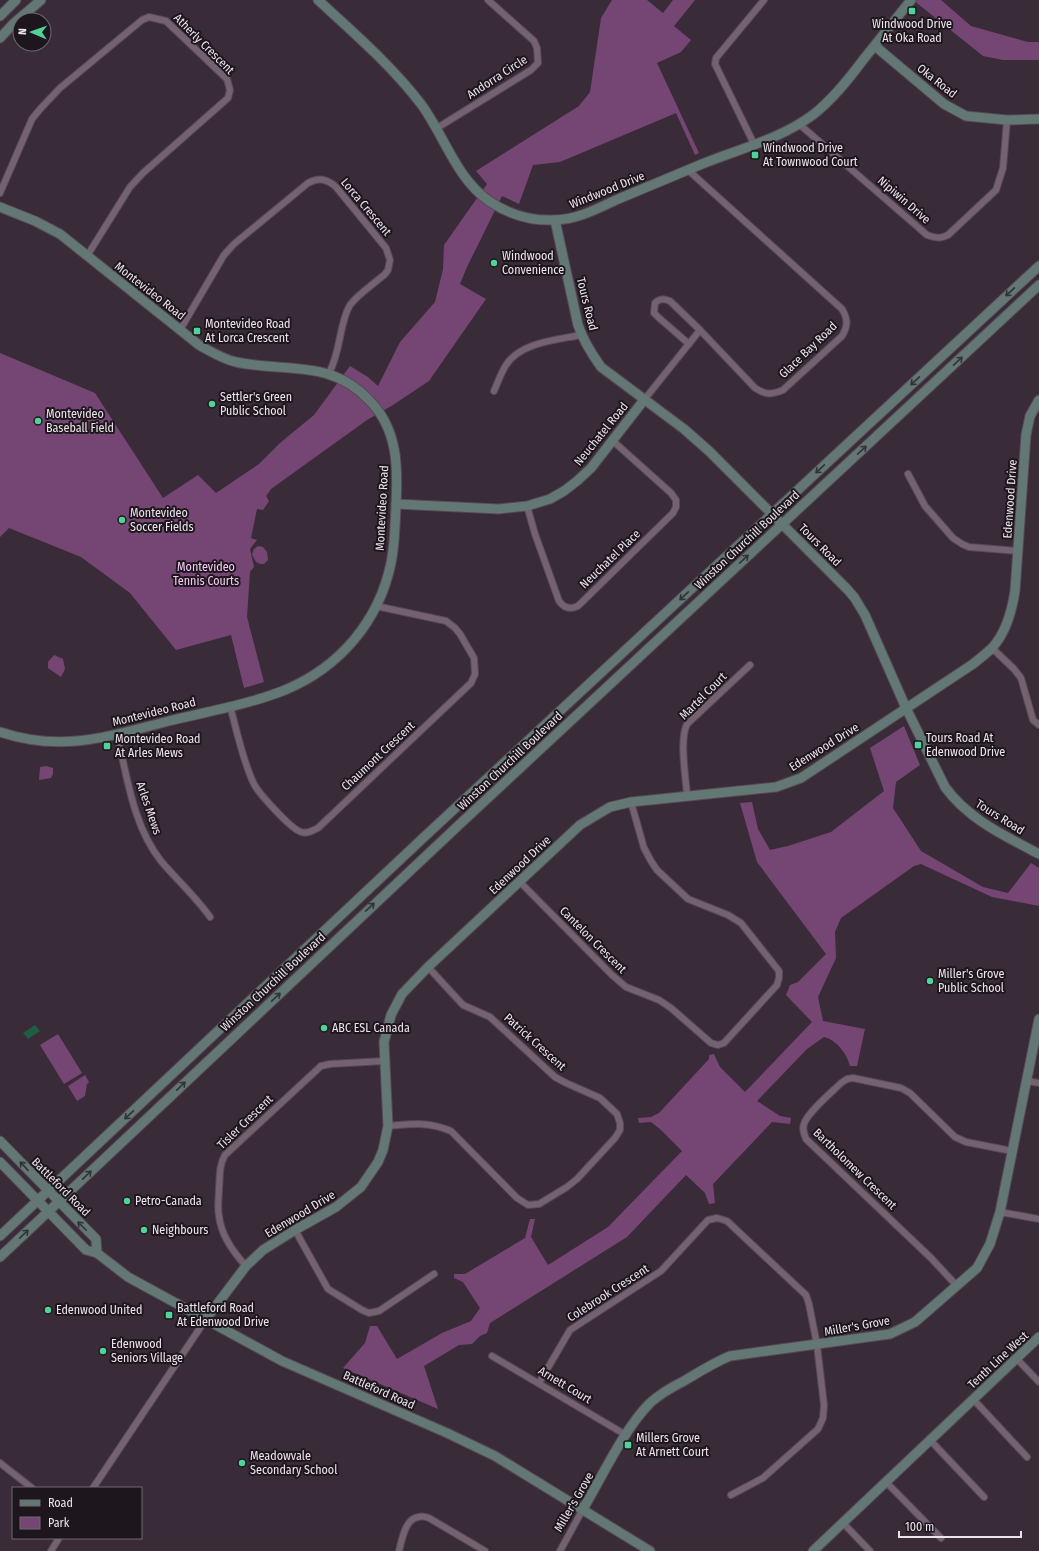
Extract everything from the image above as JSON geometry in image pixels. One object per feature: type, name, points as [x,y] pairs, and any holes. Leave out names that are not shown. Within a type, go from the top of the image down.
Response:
[{"type":"street","points":[[0,16],[16,0]]},
{"type":"street","points":[[0,38],[13,24],[41,0]]},
{"type":"street","name":"Windwood Drive","points":[[318,0],[394,72],[422,106],[437,128],[462,174],[475,189],[503,209],[512,213],[537,219],[555,220],[581,215],[800,124],[830,100],[911,0]]},
{"type":"street","name":"Andorra Circle","points":[[437,128],[531,70],[538,63],[537,48],[534,41],[488,0]]},
{"type":"street","points":[[754,144],[715,64],[716,58],[764,0]]},
{"type":"street","name":"Atherly Crescent","points":[[0,193],[32,120],[49,98],[142,20],[149,17],[166,21],[227,79],[230,90],[228,98],[142,173],[130,187],[87,256]]},
{"type":"street","name":"Oka Road","points":[[875,46],[944,104],[966,116],[1007,120],[1039,119]]},
{"type":"street","name":"Nipiwin Drive","points":[[800,124],[927,235],[935,238],[942,238],[948,235],[996,190],[1003,168],[1007,120]]},
{"type":"street","name":"Glace Bay Road","points":[[688,170],[842,309],[846,316],[847,328],[842,336],[783,390],[773,394],[763,393],[755,388],[700,330],[670,302],[664,299],[658,300],[655,303],[654,313],[689,344]]},
{"type":"street","name":"Lorca Crescent","points":[[180,330],[217,266],[234,244],[308,183],[322,179],[330,182],[336,187],[386,248],[390,260],[388,270],[385,274],[350,305],[345,319],[335,363],[329,373]]},
{"type":"street","name":"Montevideo Road","points":[[0,207],[48,227],[60,234],[198,345],[214,354],[233,362],[312,369],[329,373],[348,383],[370,400],[386,424],[393,440],[396,458],[395,536],[392,561],[386,584],[364,627],[350,644],[327,667],[306,680],[264,697],[94,740],[54,742],[33,740],[0,732]]},
{"type":"street","name":"Tours Road","points":[[555,220],[581,335],[601,367],[684,429],[772,514],[854,597],[875,636],[906,708],[945,787],[953,798],[967,811],[996,831],[1039,854]]},
{"type":"street","name":"Winston Churchill Boulevard","points":[[0,1236],[433,829],[1039,266]]},
{"type":"street","name":"Winston Churchill Boulevard","points":[[0,1257],[428,853],[1039,285]]},
{"type":"street","name":"Neuchatel Road","points":[[396,504],[499,509],[527,506],[550,499],[564,491],[591,468],[700,330]]},
{"type":"street","points":[[494,391],[506,366],[518,352],[527,347],[581,335]]},
{"type":"street","name":"Edenwood Drive","points":[[94,1487],[206,1319],[246,1266],[263,1250],[336,1207],[361,1186],[378,1162],[383,1150],[388,1126],[384,1042],[391,1015],[402,994],[428,967],[580,825],[610,807],[631,802],[776,787],[801,778],[973,664],[992,648],[1003,630],[1012,607],[1015,591],[1026,436],[1030,416],[1039,400]]},
{"type":"street","name":"Neuchatel Place","points":[[527,506],[535,534],[559,601],[567,608],[578,606],[673,513],[676,507],[676,500],[670,493],[612,441]]},
{"type":"street","points":[[908,474],[925,506],[953,538],[969,547],[1018,551]]},
{"type":"street","name":"Chaumont Crescent","points":[[230,706],[248,772],[254,784],[292,828],[301,833],[310,832],[318,828],[471,683],[475,674],[474,658],[460,634],[446,622],[376,606]]},
{"type":"street","points":[[992,648],[1021,678],[1033,720],[1039,724]]},
{"type":"street","name":"Martel Court","points":[[687,796],[683,741],[684,731],[687,724],[750,665]]},
{"type":"street","name":"Arles Mews","points":[[117,734],[133,801],[145,832],[161,860],[190,891],[210,917]]},
{"type":"street","name":"Cantelon Crescent","points":[[520,882],[599,964],[626,987],[660,1000],[711,1043],[718,1045],[724,1043],[777,985],[779,971],[742,923],[728,915],[688,899],[658,870],[644,848],[631,802]]},
{"type":"street","name":"Patrick Crescent","points":[[388,1126],[425,1123],[451,1131],[516,1198],[528,1205],[539,1204],[577,1179],[615,1138],[620,1130],[620,1123],[617,1114],[600,1098],[566,1083],[556,1076],[490,1017],[462,1005],[428,967]]},
{"type":"street","name":"Miller's Grove","points":[[560,1551],[626,1435],[652,1401],[716,1362],[730,1356],[890,1334],[915,1322],[977,1268],[990,1244],[1000,1212],[1039,1019]]},
{"type":"street","name":"Tisler Crescent","points":[[246,1266],[236,1255],[227,1240],[218,1215],[221,1161],[225,1155],[321,1066],[330,1064],[384,1061]]},
{"type":"street","name":"Bartholomew Crescent","points":[[957,1286],[931,1258],[806,1139],[803,1133],[804,1124],[808,1117],[841,1083],[847,1079],[863,1079],[901,1088],[910,1093],[955,1137],[960,1140],[1012,1151]]},
{"type":"street","points":[[1027,1081],[1039,1084]]},
{"type":"street","name":"Battleford Road","points":[[0,1141],[96,1240],[98,1253]]},
{"type":"street","name":"Battleford Road","points":[[0,1162],[86,1250],[98,1253],[128,1276],[282,1361],[447,1433],[495,1456],[650,1551]]},
{"type":"street","points":[[1000,1212],[1039,1219]]},
{"type":"street","name":"Colebrook Crescent","points":[[540,1383],[570,1330],[661,1271],[708,1220],[717,1218],[727,1221],[806,1296],[817,1345],[824,1405],[823,1418],[818,1429],[763,1478],[731,1495]]},
{"type":"street","points":[[296,1230],[328,1289],[369,1313],[379,1311],[434,1274]]},
{"type":"street","name":"Tenth Line West","points":[[813,1551],[1039,1337]]},
{"type":"street","name":"Arnett Court","points":[[492,1356],[626,1435]]},
{"type":"street","points":[[1017,1358],[1039,1382]]},
{"type":"street","name":"Tenth Line West","points":[[973,1399],[1027,1457]]},
{"type":"street","points":[[930,1440],[984,1497]]},
{"type":"street","points":[[0,1463],[31,1487]]},
{"type":"street","points":[[886,1482],[941,1538]]},
{"type":"street","points":[[399,1551],[406,1527],[418,1516],[429,1518],[485,1551]]},
{"type":"street","points":[[843,1523],[870,1551]]},
{"type":"street","points":[[51,1551],[58,1539]]},
{"type":"green space","name":"Montevideo Tennis Courts","points":[[612,0],[647,0],[663,13],[673,0],[695,0],[674,26],[691,40],[681,52],[657,63],[699,153],[695,155],[676,113],[560,162],[533,165],[519,204],[502,196],[460,284],[486,299],[429,381],[367,420],[271,489],[266,496],[269,501],[263,510],[257,509],[251,538],[257,540],[250,549],[254,567],[250,572],[247,617],[264,682],[244,688],[231,635],[176,650],[130,593],[81,557],[9,528],[0,537],[0,353],[95,393],[163,498],[198,475],[216,493],[259,464],[280,443],[314,415],[350,366],[368,377],[378,386],[400,342],[435,302],[443,269],[444,245],[487,184],[476,171],[579,106],[590,92],[601,18]]},
{"type":"green space","points":[[913,0],[941,0],[971,26],[1028,42],[1039,42],[1039,60],[1003,60],[983,56]]},
{"type":"green space","points":[[258,546],[263,547],[267,552],[268,560],[264,564],[256,562],[252,554],[254,549]]},
{"type":"green space","points":[[54,655],[63,659],[65,669],[61,677],[48,668],[48,662]]},
{"type":"green space","points":[[904,726],[920,765],[896,782],[893,808],[921,851],[983,887],[1008,893],[1031,863],[1039,868],[1039,906],[992,897],[921,864],[914,866],[841,918],[835,932],[836,958],[818,997],[823,1021],[865,1029],[857,1066],[850,1066],[841,1048],[833,1041],[824,1037],[807,1049],[757,1101],[780,1116],[791,1118],[790,1124],[772,1122],[713,1184],[715,1203],[709,1204],[705,1193],[686,1175],[627,1237],[490,1323],[487,1333],[480,1336],[472,1344],[459,1345],[424,1366],[438,1409],[343,1368],[365,1343],[370,1326],[377,1326],[397,1359],[442,1333],[471,1321],[480,1308],[463,1282],[454,1278],[454,1274],[465,1274],[525,1238],[530,1219],[535,1219],[531,1237],[548,1265],[608,1227],[682,1151],[651,1122],[639,1123],[638,1118],[651,1117],[659,1113],[709,1059],[709,1055],[714,1054],[720,1067],[745,1092],[812,1022],[786,995],[790,985],[798,982],[826,954],[757,862],[740,803],[752,802],[758,829],[770,850],[788,846],[831,832],[884,791],[870,748]]},
{"type":"green space","points":[[46,766],[53,768],[51,778],[39,780],[40,767]]},
{"type":"green space","points":[[58,1034],[82,1073],[64,1084],[40,1045]]},
{"type":"green space","points":[[85,1075],[89,1082],[87,1084],[85,1096],[77,1101],[68,1086]]},
{"type":"shaded area","points":[[35,1025],[40,1031],[28,1039],[23,1033]]},
{"type":"place","name":"Windwood Drive At Oka Road","points":[[912,11]]},
{"type":"place","name":"Windwood Drive At Townwood Court","points":[[755,155]]},
{"type":"place","name":"Windwood Convenience","points":[[494,263]]},
{"type":"place","name":"Montevideo Road At Lorca Crescent","points":[[197,331]]},
{"type":"place","name":"Settler's Green Public School","points":[[212,404]]},
{"type":"place","name":"Montevideo Baseball Field","points":[[38,421]]},
{"type":"place","name":"Montevideo Soccer Fields","points":[[122,520]]},
{"type":"place","name":"Tours Road At Edenwood Drive","points":[[918,745]]},
{"type":"place","name":"Montevideo Road At Arles Mews","points":[[107,746]]},
{"type":"place","name":"Miller's Grove Public School","points":[[930,981]]},
{"type":"place","name":"ABC ESL Canada","points":[[324,1028]]},
{"type":"place","name":"Petro-Canada","points":[[127,1201]]},
{"type":"place","name":"Neighbours","points":[[144,1230]]},
{"type":"place","name":"Edenwood United","points":[[48,1310]]},
{"type":"place","name":"Battleford Road At Edenwood Drive","points":[[169,1315]]},
{"type":"place","name":"Edenwood Seniors Village","points":[[103,1351]]},
{"type":"place","name":"Millers Grove At Arnett Court","points":[[628,1445]]},
{"type":"place","name":"Meadowvale Secondary School","points":[[242,1463]]}]
